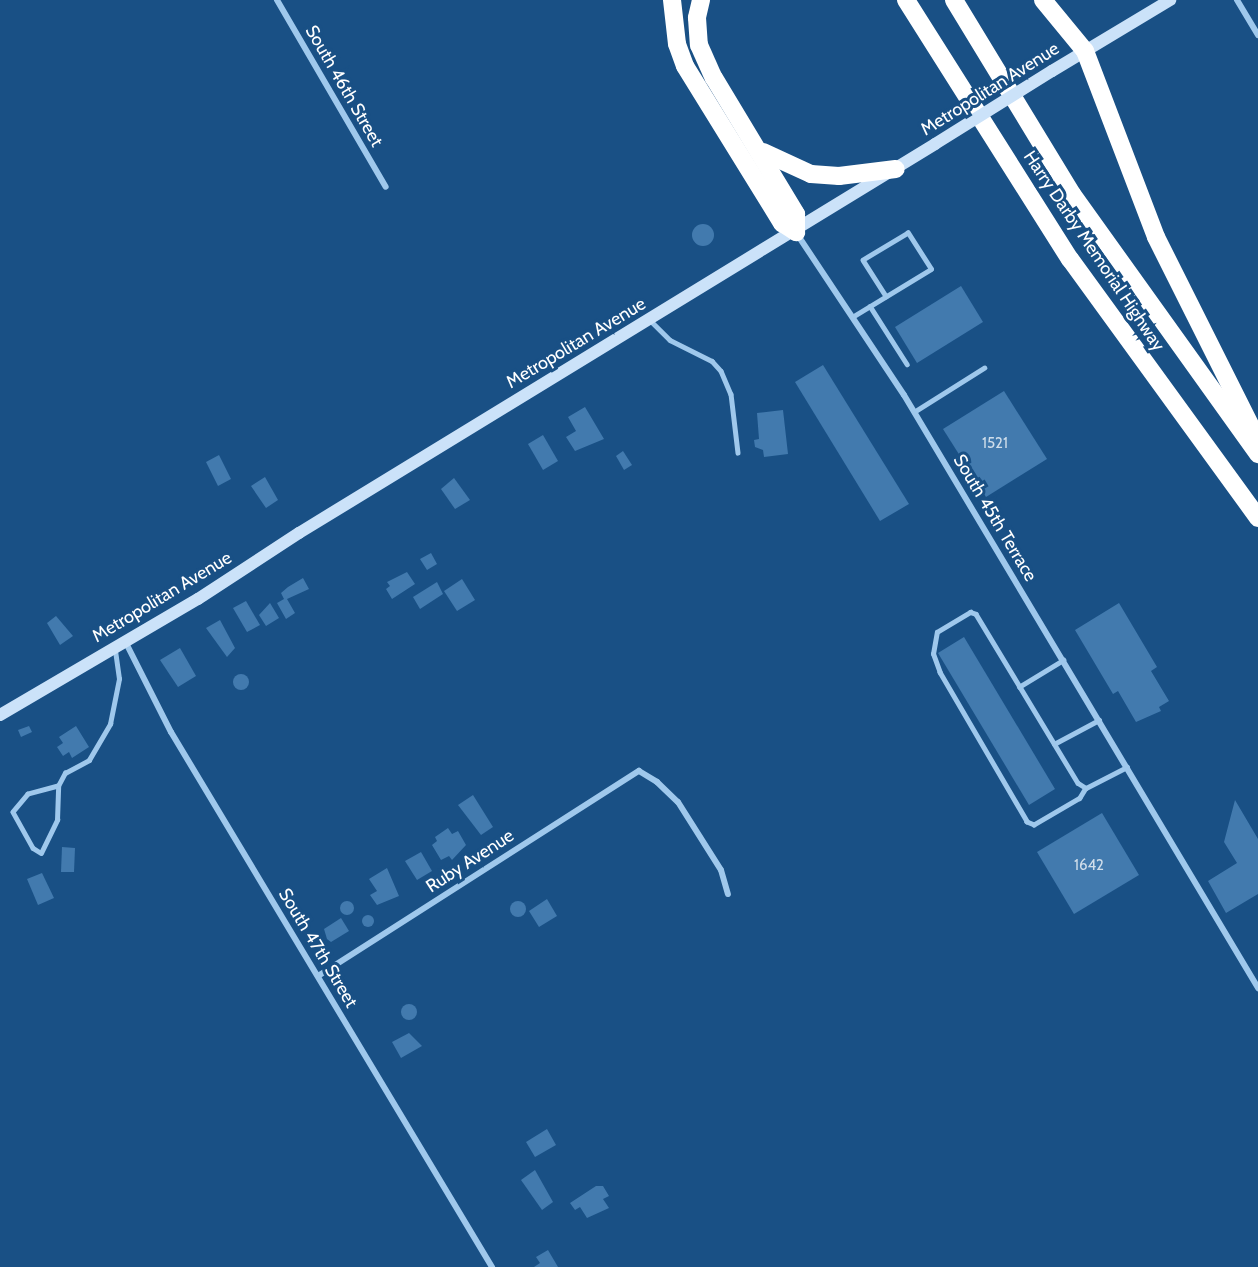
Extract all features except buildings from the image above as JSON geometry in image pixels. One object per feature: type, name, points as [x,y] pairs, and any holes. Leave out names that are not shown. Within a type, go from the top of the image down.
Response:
[{"type":"highway","points":[[672,0],[677,44],[685,66],[782,223],[796,232]]},
{"type":"highway","points":[[701,0],[698,18],[699,45],[714,78],[761,151],[796,214],[796,232]]},
{"type":"highway","name":"Harry Darby Memorial Highway","points":[[906,0],[1070,259],[1258,518]]},
{"type":"highway","name":"Harry Darby Memorial Highway","points":[[954,0],[1072,194],[1258,454]]},
{"type":"highway","points":[[1043,0],[1085,51],[1156,237],[1258,440]]},
{"type":"highway","points":[[761,151],[810,174],[839,176],[896,169]]},
{"type":"main road","name":"Metropolitan Avenue","points":[[0,715],[198,599],[308,527],[796,232],[1168,0]]},
{"type":"street","name":"South 46th Street","points":[[277,0],[386,187]]},
{"type":"street","points":[[1237,0],[1258,35]]},
{"type":"street","name":"South 45th Terrace","points":[[796,232],[854,316],[914,412],[1258,988]]},
{"type":"street","name":"South 47th Street","points":[[120,643],[492,1267]]},
{"type":"street","name":"Ruby Avenue","points":[[318,976],[639,771],[657,782],[678,802],[720,870],[728,894]]},
{"type":"lane","points":[[854,316],[931,269],[908,233],[863,260],[886,296]]},
{"type":"lane","points":[[870,306],[907,364]]},
{"type":"lane","points":[[650,320],[670,340],[712,361],[721,371],[731,394],[738,453]]},
{"type":"lane","points":[[914,412],[984,368]]},
{"type":"lane","points":[[1086,788],[1078,783],[976,614],[970,612],[937,632],[933,654],[940,674],[1027,822],[1034,825],[1080,798],[1086,788],[1127,767]]},
{"type":"lane","points":[[58,786],[28,794],[13,812],[33,848],[41,853],[57,820],[58,786],[65,773],[89,760],[110,724],[119,679],[120,643]]},
{"type":"lane","points":[[1019,687],[1063,660]]},
{"type":"lane","points":[[1054,744],[1099,720]]}]
